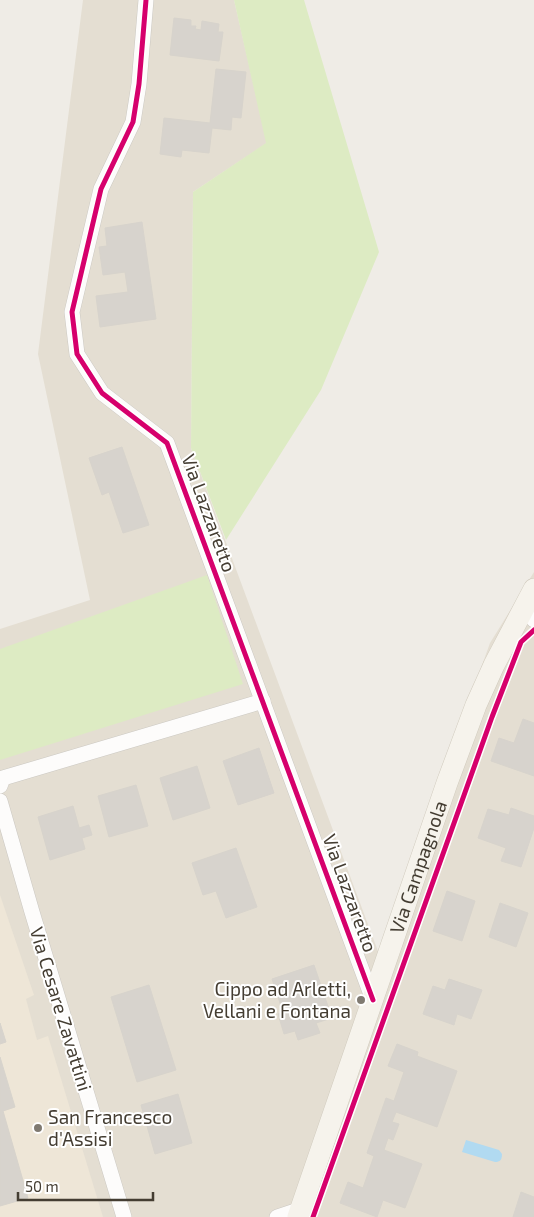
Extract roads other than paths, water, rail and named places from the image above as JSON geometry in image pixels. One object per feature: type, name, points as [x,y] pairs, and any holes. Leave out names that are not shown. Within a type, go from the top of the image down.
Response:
[{"type":"main road","name":"Via Campagnola","points":[[299,1213],[447,782],[476,705],[494,664],[528,615],[534,589]]},
{"type":"street","name":"Via Lazzaretto","points":[[146,0],[139,84],[133,122],[101,189],[72,312],[78,354],[102,393],[167,443],[373,1000]]},
{"type":"street","points":[[0,786],[3,778],[263,701]]},
{"type":"street","name":"Via Cesare Zavattini","points":[[0,801],[124,1217]]},
{"type":"street","name":"Via Campagnola","points":[[277,1217],[299,1213]]},
{"type":"water","points":[[466,1140],[499,1150],[502,1154],[501,1159],[495,1162],[462,1152]]},
{"type":"place","name":"Cippo ad Arletti, Vellani e Fontana","points":[[361,1000]]},
{"type":"place","name":"San Francesco d'Assisi","points":[[38,1128]]}]
